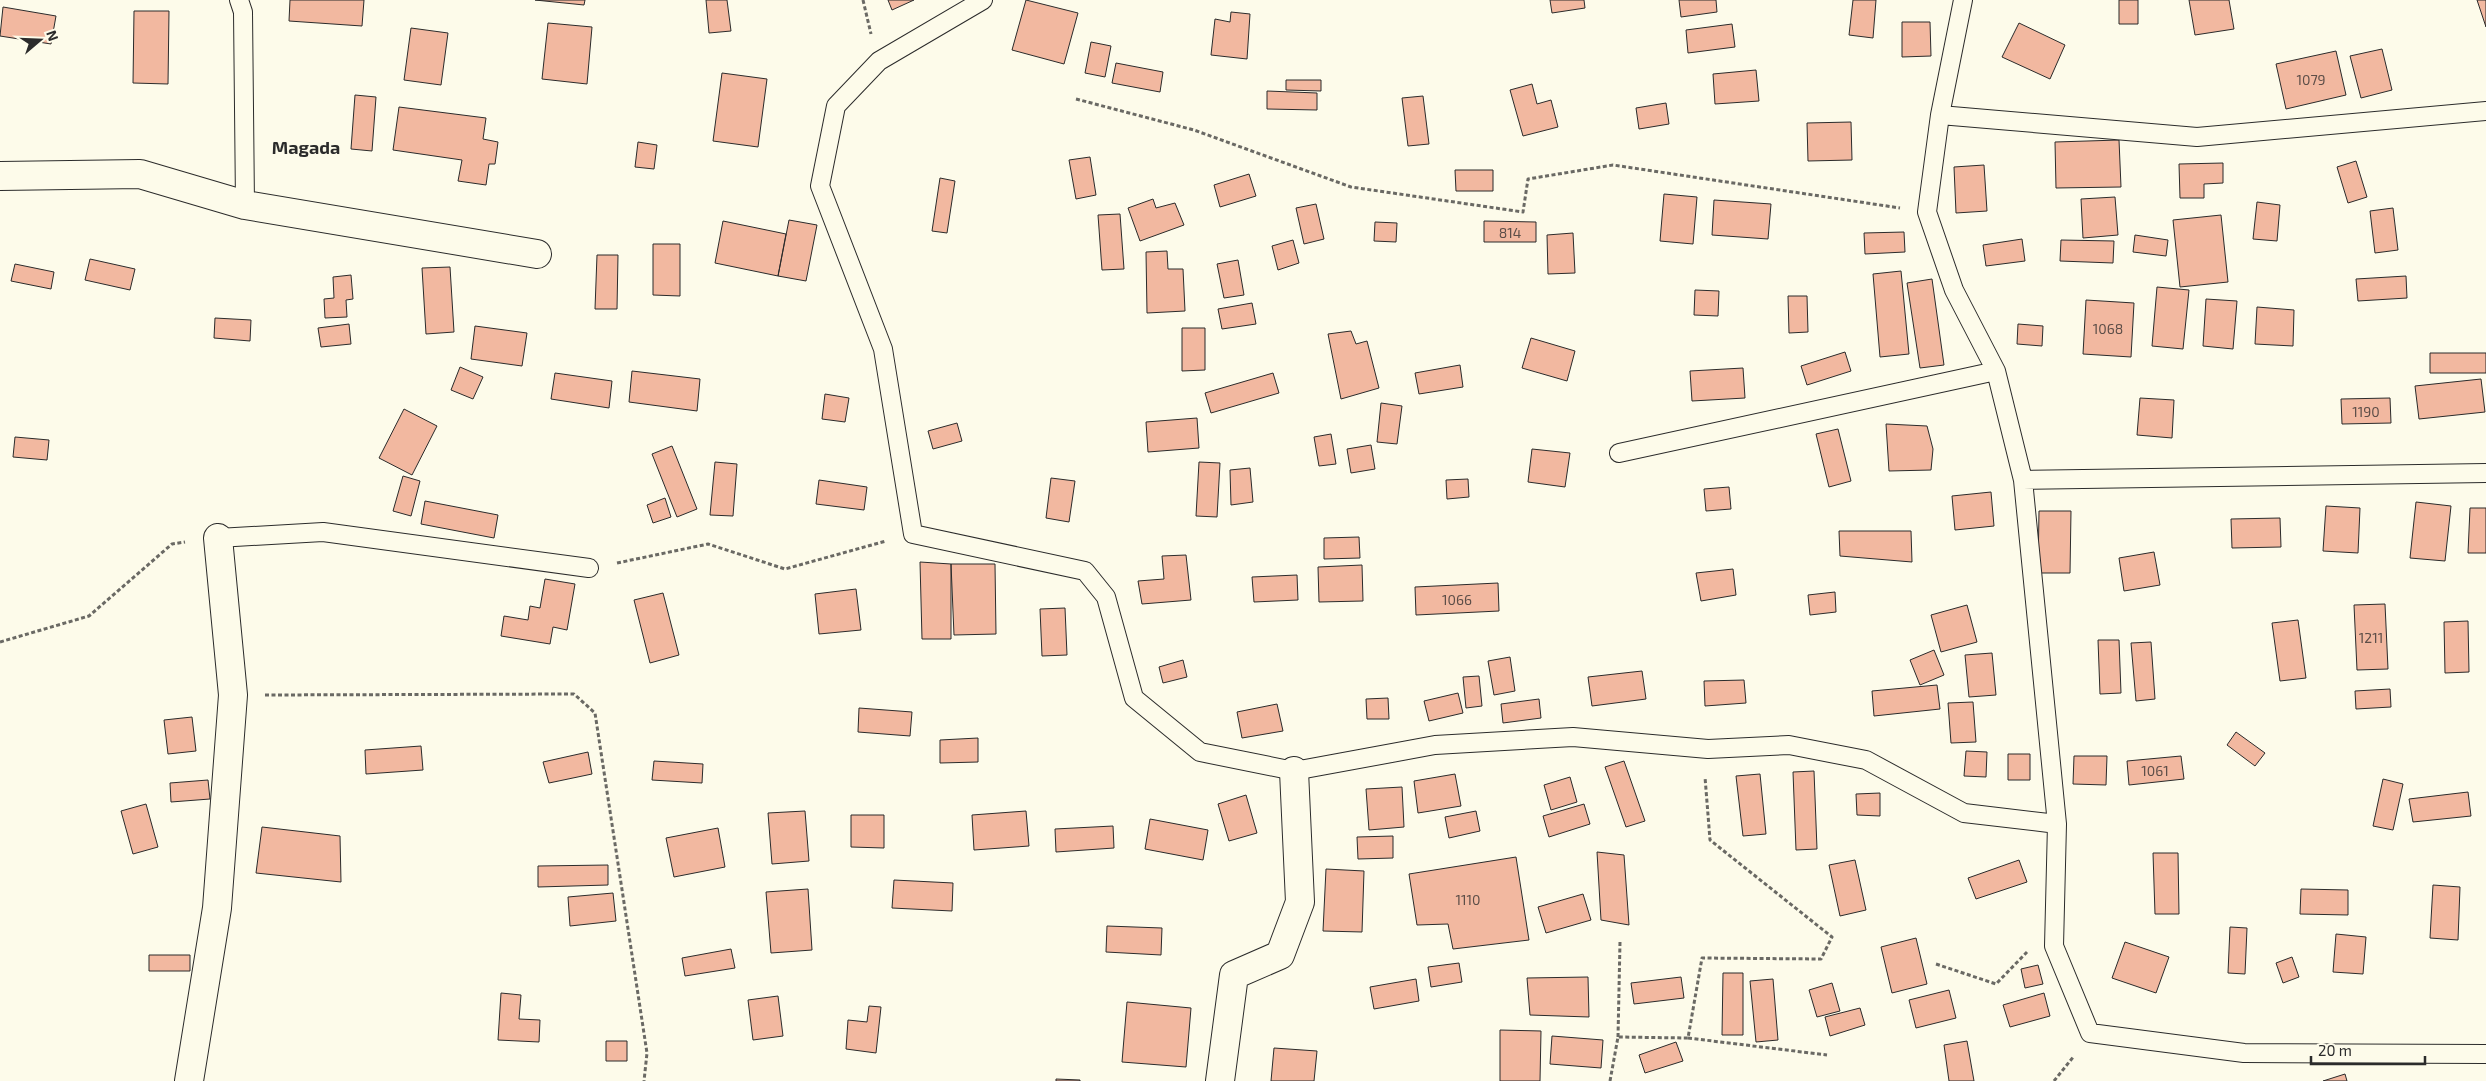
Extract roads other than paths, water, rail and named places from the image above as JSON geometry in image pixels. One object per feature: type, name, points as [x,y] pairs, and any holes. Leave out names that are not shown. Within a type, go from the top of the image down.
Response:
[{"type":"street","points":[[0,176],[140,174],[245,205],[537,254]]},
{"type":"street","points":[[189,1081],[217,908],[233,695],[218,538]]},
{"type":"street","points":[[1220,1081],[1234,975],[1280,955],[1300,902],[1294,771]]},
{"type":"lane","points":[[239,0],[243,12],[245,205]]},
{"type":"lane","points":[[983,0],[879,61],[836,106],[820,186],[884,349],[913,534],[1085,571],[1106,597],[1134,698],[1200,752],[1294,771],[1435,745],[1573,737],[1708,749],[1789,745],[1866,760],[1964,813],[2057,824]]},
{"type":"lane","points":[[1963,0],[1940,115],[1927,212],[1954,290],[1996,371],[2024,480],[2057,824],[2054,946],[2090,1033],[2244,1053],[2486,1054]]},
{"type":"lane","points":[[1940,115],[2197,137],[2486,111]]},
{"type":"lane","points":[[1619,454],[1996,371]]},
{"type":"lane","points":[[2024,480],[2486,473]]},
{"type":"lane","points":[[218,538],[323,532],[589,568]]},
{"type":"district","name":"Magada","points":[[306,147]]}]
